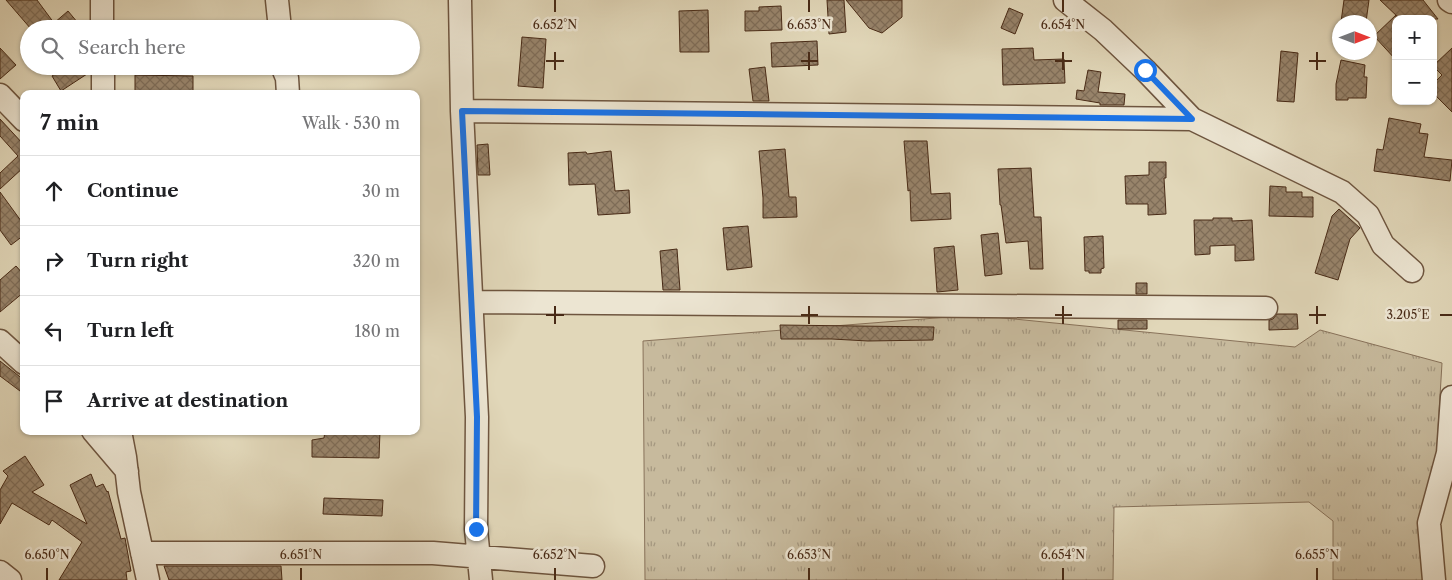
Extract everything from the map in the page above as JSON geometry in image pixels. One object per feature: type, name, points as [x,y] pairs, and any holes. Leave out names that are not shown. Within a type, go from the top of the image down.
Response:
[{"type":"street","points":[[102,0],[102,20]]},
{"type":"street","points":[[277,0],[279,20]]},
{"type":"street","points":[[460,0],[462,111],[477,417],[476,529],[481,580]]},
{"type":"street","points":[[1065,0],[1103,30],[1192,119],[1342,192],[1368,215],[1382,246],[1412,271]]},
{"type":"street","points":[[103,75],[103,90]]},
{"type":"street","points":[[286,75],[288,90]]},
{"type":"street","points":[[0,95],[20,116]]},
{"type":"street","points":[[462,111],[1192,119]]},
{"type":"street","points":[[472,302],[1266,308]]},
{"type":"street","points":[[0,341],[20,358]]},
{"type":"street","points":[[1434,580],[1429,523],[1448,453],[1452,397]]},
{"type":"street","points":[[96,435],[126,471]]},
{"type":"street","points":[[121,435],[148,580]]},
{"type":"street","points":[[142,553],[434,553],[593,566]]},
{"type":"street","points":[[0,572],[10,580]]},
{"type":"green space","points":[[974,315],[1295,347],[1320,330],[1442,363],[1429,580],[1333,580],[1333,521],[1309,502],[1114,507],[1113,580],[645,580],[643,341]]},
{"type":"building","points":[[6,0],[37,0],[52,20],[23,20]]},
{"type":"building","points":[[827,0],[844,0],[846,32],[829,34]]},
{"type":"building","points":[[846,0],[902,0],[902,17],[882,33],[869,28]]},
{"type":"building","points":[[1344,0],[1369,0],[1367,15],[1342,15]]},
{"type":"building","points":[[1380,0],[1423,0],[1435,15],[1396,15]]},
{"type":"building","points":[[781,6],[782,30],[745,31],[745,11],[759,11],[759,7]]},
{"type":"building","points":[[1009,8],[1023,14],[1015,34],[1001,28]]},
{"type":"building","points":[[708,10],[709,52],[680,52],[679,11]]},
{"type":"building","points":[[68,11],[76,20],[58,20]]},
{"type":"building","points":[[1392,19],[1392,56],[1377,39],[1377,33]]},
{"type":"building","points":[[522,37],[546,39],[543,88],[518,86]]},
{"type":"building","points":[[817,41],[818,65],[772,67],[771,43]]},
{"type":"building","points":[[0,48],[16,65],[0,79]]},
{"type":"building","points":[[1033,48],[1034,60],[1064,59],[1065,83],[1003,85],[1002,49]]},
{"type":"building","points":[[1452,48],[1452,112],[1437,97],[1437,80],[1442,75],[1437,70],[1437,62]]},
{"type":"building","points":[[1281,51],[1298,53],[1294,102],[1277,101]]},
{"type":"building","points":[[1341,60],[1365,65],[1364,77],[1367,77],[1366,98],[1336,100],[1336,84]]},
{"type":"building","points":[[765,67],[769,101],[753,101],[749,69]]},
{"type":"building","points":[[1088,70],[1101,72],[1098,92],[1125,94],[1124,105],[1100,105],[1100,103],[1076,99],[1077,90],[1084,91]]},
{"type":"building","points":[[85,75],[63,90],[60,90],[52,76]]},
{"type":"building","points":[[135,75],[193,76],[193,90],[135,90]]},
{"type":"building","points":[[1389,118],[1421,124],[1419,133],[1428,134],[1424,157],[1452,160],[1450,181],[1374,171],[1377,149],[1383,150]]},
{"type":"building","points":[[0,119],[20,141],[20,171],[0,189],[0,173],[18,156],[0,136]]},
{"type":"building","points":[[904,141],[927,141],[931,194],[950,193],[951,219],[911,221],[910,190],[908,191]]},
{"type":"building","points":[[488,144],[490,175],[478,175],[477,145]]},
{"type":"building","points":[[785,149],[789,197],[796,197],[797,217],[763,218],[759,151]]},
{"type":"building","points":[[611,151],[615,191],[629,190],[630,213],[598,215],[595,184],[569,185],[568,153],[586,152],[587,154]]},
{"type":"building","points":[[1149,162],[1166,162],[1166,178],[1164,178],[1166,214],[1148,215],[1148,204],[1126,204],[1125,176],[1149,175]]},
{"type":"building","points":[[1031,168],[1034,217],[1041,217],[1043,269],[1030,269],[1028,241],[1006,243],[1000,205],[998,169]]},
{"type":"building","points":[[1270,186],[1286,187],[1286,192],[1302,192],[1302,197],[1313,197],[1313,217],[1269,216]]},
{"type":"building","points":[[0,192],[20,220],[20,238],[11,245],[0,230]]},
{"type":"building","points":[[1339,209],[1360,228],[1350,239],[1338,280],[1315,273],[1332,216]]},
{"type":"building","points":[[1213,218],[1232,218],[1232,221],[1252,220],[1254,260],[1235,261],[1235,245],[1210,246],[1210,254],[1195,255],[1194,220],[1213,220]]},
{"type":"building","points":[[748,226],[752,267],[727,270],[723,228]]},
{"type":"building","points":[[998,233],[1002,274],[985,276],[981,235]]},
{"type":"building","points":[[1103,236],[1104,268],[1101,269],[1101,273],[1089,273],[1089,271],[1085,271],[1084,237]]},
{"type":"building","points":[[954,246],[958,290],[937,292],[934,248]]},
{"type":"building","points":[[677,249],[680,290],[663,290],[660,251]]},
{"type":"building","points":[[16,266],[20,270],[20,295],[0,312],[0,280]]},
{"type":"building","points":[[1136,283],[1147,283],[1147,294],[1136,294]]},
{"type":"building","points":[[1277,314],[1297,314],[1298,329],[1269,330],[1269,320],[1273,319]]},
{"type":"building","points":[[1118,320],[1147,320],[1147,329],[1118,329]]},
{"type":"building","points":[[780,325],[934,327],[933,340],[868,341],[781,339]]},
{"type":"building","points":[[0,361],[20,377],[20,391],[0,376]]},
{"type":"building","points":[[324,435],[380,435],[379,458],[312,457],[312,440],[324,438]]},
{"type":"building","points":[[25,456],[44,485],[32,492],[87,524],[70,485],[91,474],[96,487],[103,484],[108,491],[121,539],[125,538],[131,571],[126,572],[127,580],[59,580],[82,542],[52,520],[49,525],[12,503],[0,524],[0,490],[8,476],[3,471]]},
{"type":"building","points":[[324,498],[383,500],[382,516],[323,514]]},
{"type":"building","points":[[164,566],[281,566],[282,580],[169,580]]},
{"type":"route","points":[[476,529],[477,417],[462,111],[1192,119],[1145,70]]}]
